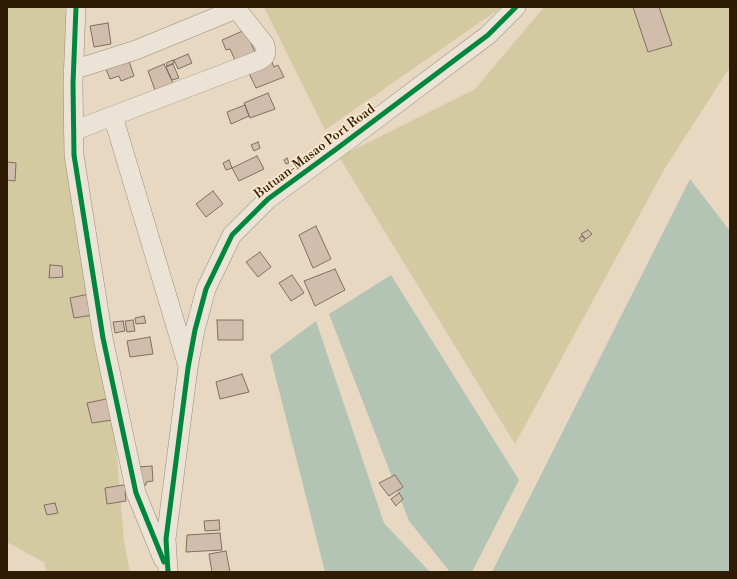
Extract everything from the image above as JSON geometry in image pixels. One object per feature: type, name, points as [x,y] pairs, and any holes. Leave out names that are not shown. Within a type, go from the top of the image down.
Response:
[{"type":"street","points":[[78,7],[73,70],[74,155],[103,338],[136,492],[167,571]]},
{"type":"street","name":"Butuan-Masao Port Road","points":[[167,571],[166,539],[188,368],[195,330],[206,289],[232,235],[268,199],[488,35],[516,7]]},
{"type":"street","points":[[73,70],[136,50],[236,8],[265,46],[266,52],[265,56],[260,60],[74,131]]},
{"type":"street","points":[[113,116],[188,368]]},
{"type":"shaded area","points":[[7,7],[65,7],[105,313],[124,541],[130,572],[46,572],[45,563],[7,542]]},
{"type":"shaded area","points":[[264,7],[502,7],[325,130]]},
{"type":"shaded area","points":[[544,7],[730,7],[730,67],[665,168],[515,444],[339,157],[475,89]]},
{"type":"shaded area","points":[[690,179],[730,231],[730,572],[492,572]]},
{"type":"shaded area","points":[[391,275],[519,480],[472,572],[450,572],[409,521],[329,314]]},
{"type":"shaded area","points":[[316,321],[384,523],[430,572],[325,572],[270,355]]},
{"type":"building","points":[[633,7],[659,7],[672,45],[648,52]]},
{"type":"building","points":[[108,23],[111,44],[94,47],[90,26]]},
{"type":"building","points":[[245,30],[255,52],[235,60],[230,49],[226,50],[222,40]]},
{"type":"building","points":[[188,54],[192,63],[178,69],[174,60]]},
{"type":"building","points":[[127,55],[134,76],[121,81],[119,76],[110,79],[103,62]]},
{"type":"building","points":[[173,60],[174,63],[167,66],[166,63]]},
{"type":"building","points":[[272,62],[274,67],[278,65],[284,77],[256,88],[247,69]]},
{"type":"building","points":[[164,64],[173,83],[155,90],[148,71]]},
{"type":"building","points":[[173,64],[179,78],[172,80],[166,67]]},
{"type":"building","points":[[268,93],[275,109],[250,118],[244,103]]},
{"type":"building","points":[[245,105],[249,116],[231,124],[227,112]]},
{"type":"building","points":[[258,142],[260,148],[254,151],[251,145]]},
{"type":"building","points":[[257,156],[264,169],[239,181],[232,168]]},
{"type":"building","points":[[287,158],[289,163],[286,164],[284,160]]},
{"type":"building","points":[[229,160],[232,168],[226,170],[223,163]]},
{"type":"building","points":[[7,162],[16,163],[15,181],[7,180]]},
{"type":"building","points":[[213,191],[223,204],[206,217],[196,204]]},
{"type":"building","points":[[316,226],[331,259],[313,268],[299,235]]},
{"type":"building","points":[[588,230],[592,234],[586,239],[581,234]]},
{"type":"building","points":[[582,236],[585,240],[582,242],[579,238]]},
{"type":"building","points":[[260,252],[271,267],[258,277],[246,262]]},
{"type":"building","points":[[50,265],[62,266],[63,277],[49,278]]},
{"type":"building","points":[[335,269],[345,290],[315,306],[304,281]]},
{"type":"building","points":[[292,275],[304,293],[291,301],[279,283]]},
{"type":"building","points":[[89,294],[93,315],[74,318],[70,298]]},
{"type":"building","points":[[144,316],[146,323],[136,324],[135,318]]},
{"type":"building","points":[[133,320],[135,331],[127,332],[125,321]]},
{"type":"building","points":[[217,320],[243,320],[243,340],[218,340]]},
{"type":"building","points":[[123,321],[125,331],[115,333],[113,322]]},
{"type":"building","points":[[150,337],[153,354],[130,357],[127,341]]},
{"type":"building","points":[[242,374],[249,392],[220,399],[216,382]]},
{"type":"building","points":[[111,398],[112,420],[92,423],[87,403]]},
{"type":"building","points":[[152,466],[153,481],[146,482],[146,485],[137,485],[136,467]]},
{"type":"building","points":[[395,475],[403,487],[389,496],[379,483]]},
{"type":"building","points":[[129,484],[130,491],[125,492],[126,501],[107,504],[105,488]]},
{"type":"building","points":[[399,493],[403,499],[396,506],[391,499]]},
{"type":"building","points":[[55,503],[58,513],[47,515],[44,505]]},
{"type":"building","points":[[219,520],[220,530],[205,531],[204,521]]},
{"type":"building","points":[[220,533],[222,550],[186,552],[187,535]]},
{"type":"building","points":[[226,551],[230,572],[212,572],[209,554]]},
{"type":"cycle path","points":[[76,7],[73,84],[74,155],[103,338],[136,493],[164,562]]},
{"type":"cycle path","points":[[168,572],[166,539],[188,368],[195,330],[206,289],[232,235],[268,199],[488,35],[516,7]]}]
